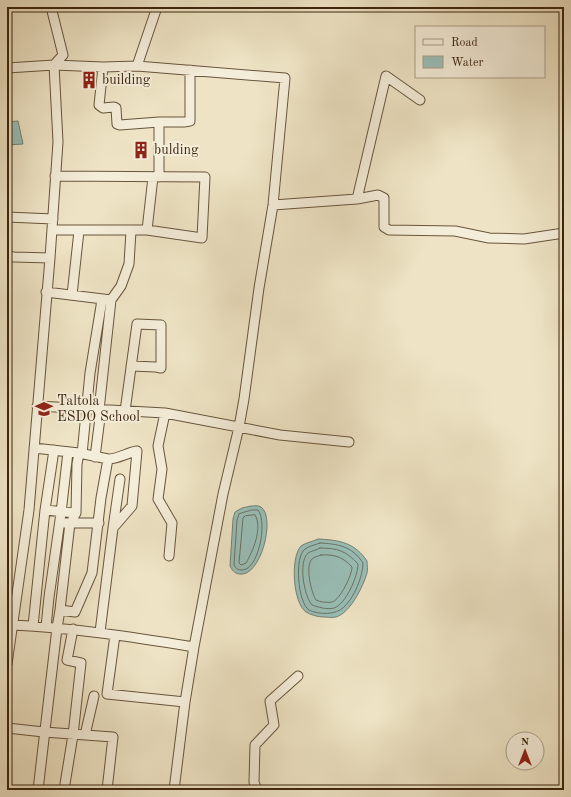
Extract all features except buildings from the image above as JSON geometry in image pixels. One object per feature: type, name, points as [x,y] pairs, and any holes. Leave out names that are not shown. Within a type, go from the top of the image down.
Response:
[{"type":"street","points":[[7,664],[13,625],[12,603],[29,510],[58,142],[54,65],[63,55],[51,7]]},
{"type":"street","points":[[137,66],[157,7]]},
{"type":"street","points":[[7,68],[54,65],[103,67],[137,66],[285,78],[273,205],[259,288],[239,427],[223,494],[194,647],[185,702],[174,790]]},
{"type":"street","points":[[103,67],[99,105],[103,108],[116,108],[117,124],[184,122],[191,120],[189,86],[190,70]]},
{"type":"street","points":[[357,199],[386,76],[420,100]]},
{"type":"street","points":[[147,230],[156,177],[159,122]]},
{"type":"street","points":[[52,230],[147,230],[202,238],[205,177],[55,176]]},
{"type":"street","points":[[273,205],[357,199],[378,195],[384,198],[384,227],[389,230],[455,231],[489,238],[524,239],[563,235]]},
{"type":"street","points":[[7,217],[52,219]]},
{"type":"street","points":[[72,295],[79,231]]},
{"type":"street","points":[[38,790],[70,523],[76,513],[77,464],[81,454],[86,409],[107,300],[121,286],[129,264],[131,231]]},
{"type":"street","points":[[7,256],[50,258]]},
{"type":"street","points":[[46,292],[107,300]]},
{"type":"street","points":[[95,457],[100,410],[107,300]]},
{"type":"street","points":[[125,411],[131,366],[137,324],[161,325],[161,368],[131,366]]},
{"type":"street","points":[[37,406],[166,413],[280,435],[349,442]]},
{"type":"street","points":[[166,413],[158,446],[162,469],[158,499],[172,523],[169,556]]},
{"type":"street","points":[[34,448],[108,459],[117,459],[124,454],[137,451],[132,506],[113,528]]},
{"type":"street","points":[[33,626],[45,510],[54,450]]},
{"type":"street","points":[[46,627],[62,513],[68,452]]},
{"type":"street","points":[[60,610],[75,612],[92,573],[101,498],[108,459]]},
{"type":"street","points":[[100,632],[120,479]]},
{"type":"street","points":[[45,510],[62,513],[76,513]]},
{"type":"street","points":[[60,523],[99,523]]},
{"type":"street","points":[[13,625],[100,632],[194,647]]},
{"type":"street","points":[[64,790],[73,735],[81,663],[67,660],[73,629]]},
{"type":"street","points":[[115,634],[107,694],[185,702]]},
{"type":"street","points":[[257,790],[254,782],[255,745],[274,725],[270,701],[298,676]]},
{"type":"street","points":[[85,735],[94,696]]},
{"type":"street","points":[[7,728],[73,735],[114,733],[107,790]]},
{"type":"water","points":[[18,121],[23,144],[7,145],[7,122]]},
{"type":"water","points":[[260,506],[265,513],[267,522],[264,546],[254,567],[247,573],[239,574],[233,571],[230,566],[233,519],[235,512],[242,508]]},
{"type":"water","points":[[318,539],[333,540],[352,546],[367,561],[367,573],[359,592],[351,605],[341,615],[336,617],[319,617],[312,615],[306,612],[298,600],[294,580],[295,560],[301,546]]},
{"type":"place","name":"building","points":[[89,80]]},
{"type":"place","name":"bulding","points":[[141,150]]},
{"type":"place","name":"Taltola ESDO School","points":[[44,409]]}]
